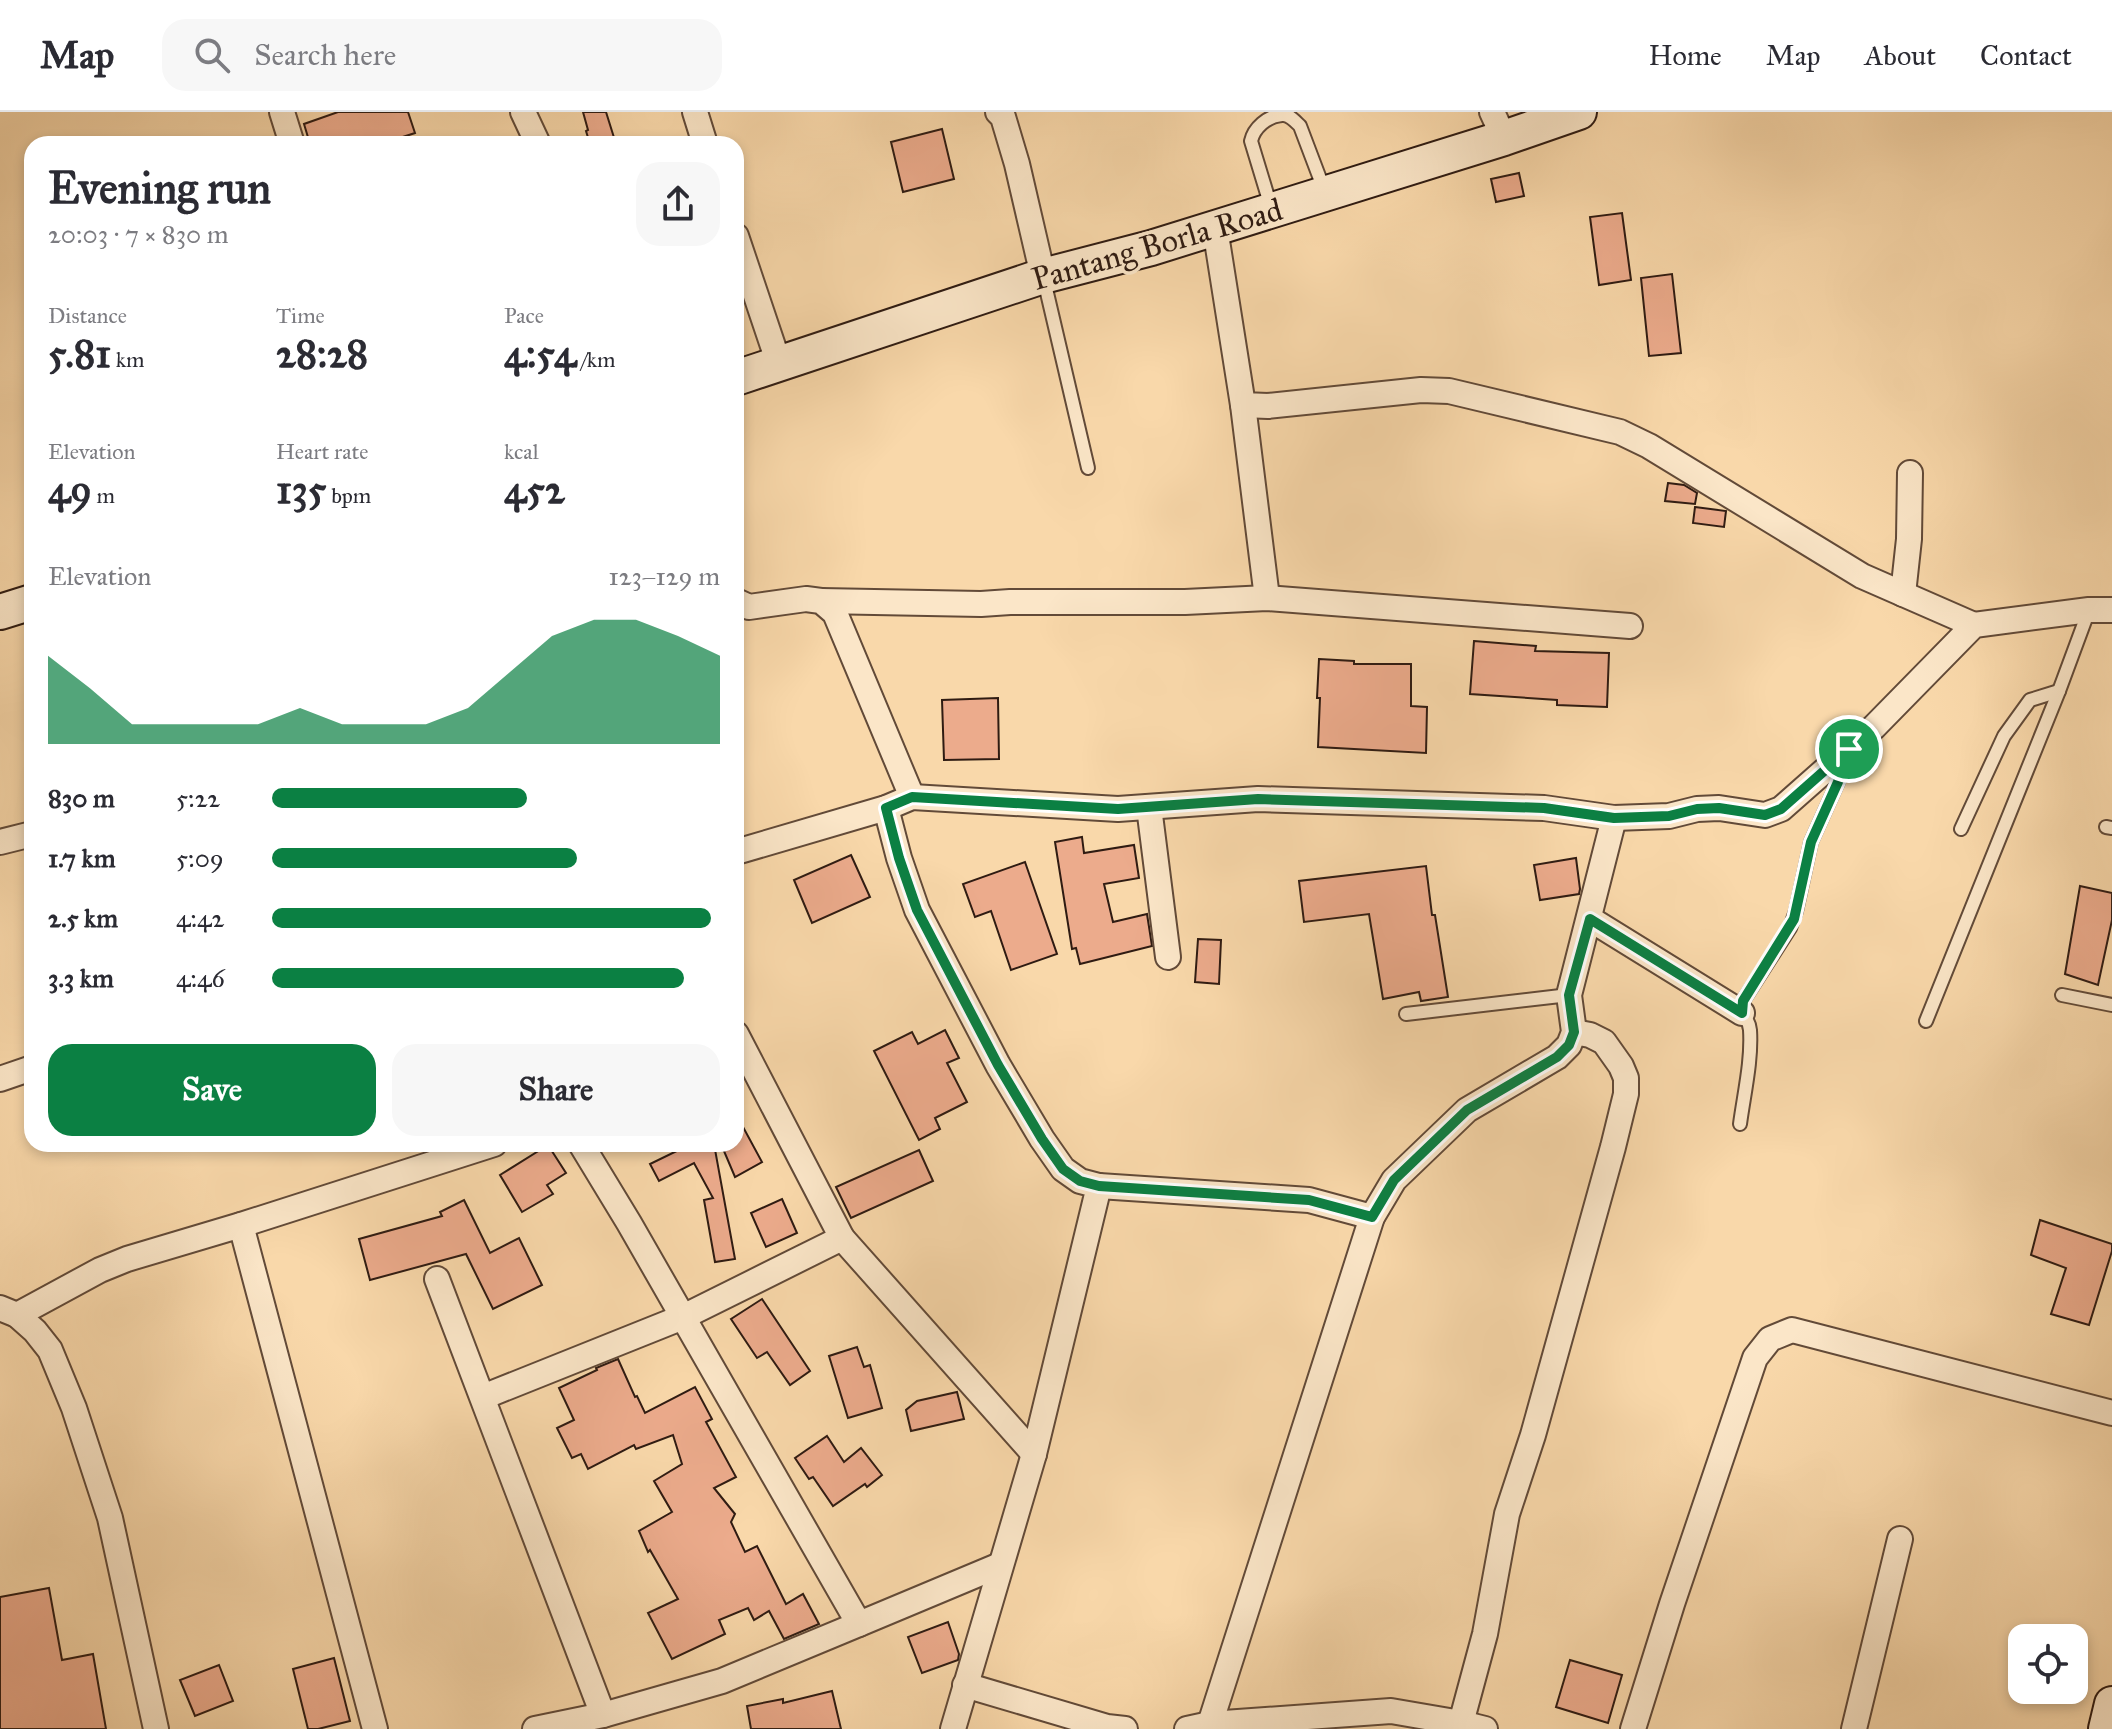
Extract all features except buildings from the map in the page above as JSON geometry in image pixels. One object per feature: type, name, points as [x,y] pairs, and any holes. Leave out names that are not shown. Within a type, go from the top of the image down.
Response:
[{"type":"street","points":[[282,112],[290,136]]},
{"type":"street","points":[[523,112],[534,136]]},
{"type":"street","points":[[695,112],[702,136]]},
{"type":"street","points":[[998,112],[1003,117],[1017,164],[1043,276]]},
{"type":"street","name":"Pantang Borla Road","points":[[744,375],[1043,276],[1151,248],[1326,194],[1498,125],[1579,112]]},
{"type":"street","points":[[1215,228],[1243,405],[1267,598]]},
{"type":"street","points":[[744,260],[779,364]]},
{"type":"street","points":[[1243,405],[1268,406],[1421,390],[1449,391],[1620,432],[1649,446],[1862,576],[1974,625],[2100,610]]},
{"type":"street","points":[[1903,594],[1909,539],[1910,473]]},
{"type":"street","points":[[744,605],[749,607],[806,599],[981,604],[1267,598],[1630,626]]},
{"type":"street","points":[[821,601],[835,613],[912,797]]},
{"type":"street","points":[[0,612],[24,604]]},
{"type":"street","points":[[744,850],[886,808],[912,797],[1118,809],[1258,799],[1544,808],[1614,818],[1669,816],[1697,809],[1719,808],[1765,815],[1781,809],[1874,727],[1974,625]]},
{"type":"street","points":[[1149,807],[1168,957]]},
{"type":"street","points":[[886,808],[917,910],[998,1065],[1063,1169],[1080,1181],[1099,1186],[1309,1200],[1372,1217]]},
{"type":"street","points":[[1574,1032],[1604,1042],[1621,1066],[1626,1078],[1626,1094],[1533,1435],[1507,1514],[1485,1634],[1473,1726],[1391,1711],[1320,1722],[1198,1726],[1372,1217],[1394,1180],[1467,1110],[1557,1057],[1569,1045],[1574,1032],[1569,995],[1614,818]]},
{"type":"street","points":[[0,842],[24,836]]},
{"type":"street","points":[[1590,919],[1742,1013]]},
{"type":"street","points":[[744,1049],[842,1238],[1034,1454]]},
{"type":"street","points":[[0,1079],[24,1071]]},
{"type":"street","points":[[156,1729],[110,1518],[74,1408],[50,1350],[35,1331],[9,1312],[115,1264],[469,1152]]},
{"type":"street","points":[[586,1152],[859,1624]]},
{"type":"street","points":[[953,1729],[1034,1454],[1099,1186]]},
{"type":"street","points":[[241,1225],[375,1729]]},
{"type":"street","points":[[483,1397],[683,1317],[842,1238]]},
{"type":"street","points":[[437,1279],[603,1715]]},
{"type":"street","points":[[1633,1729],[1755,1358],[1770,1339],[1792,1330],[2112,1413]]},
{"type":"street","points":[[1854,1729],[1900,1539]]},
{"type":"street","points":[[535,1729],[603,1715],[722,1681],[1000,1565]]},
{"type":"street","points":[[965,1685],[1107,1727],[1125,1729]]},
{"type":"lane","points":[[1272,210],[1251,141],[1253,131],[1260,124],[1282,115],[1292,118],[1300,126],[1326,194]]},
{"type":"lane","points":[[1043,276],[1088,468]]},
{"type":"lane","points":[[1926,1021],[2059,691],[2100,610]]},
{"type":"lane","points":[[1961,829],[2004,736],[2030,700],[2059,691]]},
{"type":"lane","points":[[1740,1124],[1750,1053],[1749,1024],[1742,1013],[1743,1001],[1794,919],[1811,842],[1849,749]]},
{"type":"lane","points":[[1406,1014],[1569,995]]},
{"type":"lane","points":[[2062,995],[2112,1005]]},
{"type":"route","points":[[1849,749],[1811,842],[1794,919],[1743,1001],[1742,1013],[1590,919],[1569,995],[1574,1032],[1569,1045],[1557,1057],[1467,1110],[1394,1180],[1372,1217],[1309,1200],[1099,1186],[1080,1181],[1063,1169],[998,1065],[917,910],[886,808],[912,797],[1118,809],[1258,799],[1544,808],[1614,818],[1669,816],[1697,809],[1719,808],[1765,815],[1781,809],[1849,749]]}]
